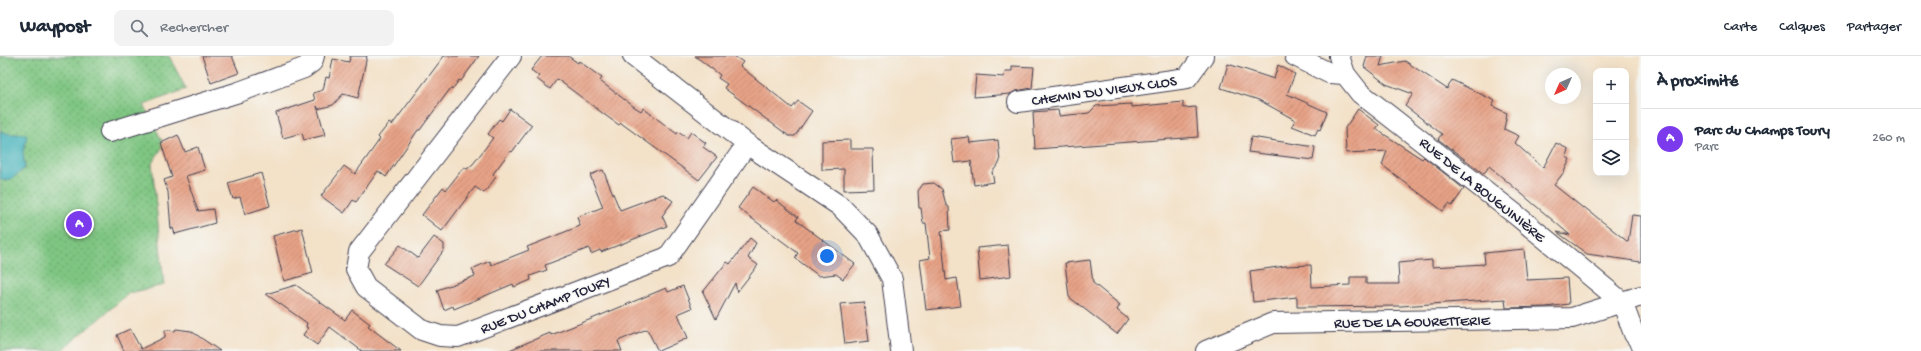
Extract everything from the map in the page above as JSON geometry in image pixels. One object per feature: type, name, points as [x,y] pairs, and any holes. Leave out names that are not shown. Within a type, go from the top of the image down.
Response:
[{"type":"street","points":[[110,132],[239,92],[304,68],[312,62],[314,56]]},
{"type":"street","name":"RUE DU CHAMP TOURY","points":[[511,56],[359,252],[356,270],[366,287],[422,330],[440,336],[458,338],[668,257],[747,144]]},
{"type":"street","points":[[633,56],[747,144],[840,206],[868,235],[892,279],[901,351]]},
{"type":"street","name":"CHEMIN DU VIEUX CLOS","points":[[1018,102],[1187,78],[1203,56]]},
{"type":"street","points":[[1295,56],[1329,73],[1342,65]]},
{"type":"street","name":"RUE DE LA BOUGUINIÈRE","points":[[1342,65],[1360,93],[1509,209],[1622,302]]},
{"type":"street","points":[[1641,296],[1622,302],[1634,334],[1641,343]]},
{"type":"street","name":"RUE DE LA GOURETTERIE","points":[[1206,351],[1273,323],[1572,318],[1622,302]]},
{"type":"green space","points":[[0,56],[169,56],[186,89],[144,105],[164,145],[152,163],[164,285],[129,293],[61,351],[0,351]]},
{"type":"water","points":[[0,131],[10,134],[26,134],[27,136],[23,152],[25,168],[13,178],[6,181],[0,179]]},
{"type":"building","points":[[202,56],[232,56],[239,73],[211,83]]},
{"type":"building","points":[[350,56],[367,56],[358,98],[343,94],[333,105],[318,109],[317,106],[325,135],[304,140],[302,133],[283,138],[276,113],[315,100],[313,93],[323,90],[326,77],[329,78],[333,59],[349,62]]},
{"type":"building","points":[[444,56],[479,56],[461,81],[459,80],[452,90],[450,89],[420,130],[418,130],[386,177],[378,171],[356,202],[353,200],[344,213],[321,196],[344,166],[355,174],[380,139],[378,137],[389,123],[392,125]]},
{"type":"building","points":[[542,56],[568,56],[578,63],[579,61],[602,78],[600,81],[633,106],[641,111],[643,108],[677,134],[678,132],[687,138],[691,132],[706,143],[703,147],[717,157],[699,180],[621,123],[619,125],[609,118],[557,79],[550,89],[537,79],[539,76],[531,70]]},
{"type":"building","points":[[695,56],[734,56],[743,62],[740,66],[792,108],[798,101],[812,111],[795,136],[789,136],[724,88],[727,84],[718,78],[720,75]]},
{"type":"building","points":[[1367,56],[1383,56],[1380,66],[1405,61],[1447,89],[1452,80],[1495,101],[1492,106],[1507,113],[1504,129],[1519,136],[1515,143],[1543,168],[1556,143],[1568,149],[1566,157],[1570,159],[1564,172],[1554,185],[1628,242],[1632,215],[1641,216],[1641,262],[1587,254],[1557,232],[1570,235],[1489,166],[1484,174],[1438,139],[1442,134],[1405,106],[1413,94],[1386,84],[1364,67]]},
{"type":"building","points":[[1228,64],[1274,79],[1278,65],[1295,74],[1287,94],[1327,112],[1320,130],[1318,129],[1315,135],[1292,126],[1295,120],[1259,100],[1221,88]]},
{"type":"building","points":[[1012,66],[1034,67],[1032,88],[1016,91],[1010,94],[974,97],[976,75],[1004,77],[1005,71],[1012,71]]},
{"type":"building","points":[[1183,102],[1183,108],[1196,107],[1198,137],[1035,149],[1033,112],[1058,110],[1059,116],[1089,113],[1096,106],[1132,104],[1132,107]]},
{"type":"building","points":[[510,109],[532,125],[493,174],[496,177],[484,193],[475,187],[442,231],[422,215],[443,187],[446,190],[464,167],[467,169],[473,164],[493,138],[488,134],[499,119],[502,121]]},
{"type":"building","points":[[1358,109],[1379,125],[1376,129],[1422,159],[1424,157],[1464,189],[1452,206],[1449,204],[1443,211],[1382,165],[1387,151],[1346,153],[1345,128]]},
{"type":"building","points":[[178,135],[185,152],[198,147],[205,170],[186,176],[198,211],[213,209],[215,223],[175,234],[173,228],[171,229],[168,192],[164,180],[172,177],[161,143]]},
{"type":"building","points":[[969,137],[970,143],[998,140],[1000,162],[992,172],[994,182],[974,185],[971,161],[954,163],[951,139]]},
{"type":"building","points":[[1251,137],[1315,147],[1313,160],[1248,152]]},
{"type":"building","points":[[850,140],[850,149],[873,149],[874,189],[844,190],[844,169],[822,170],[822,141]]},
{"type":"building","points":[[603,170],[620,210],[663,194],[673,201],[662,216],[667,226],[601,252],[600,250],[591,254],[589,248],[545,265],[547,270],[530,276],[531,280],[514,287],[513,284],[454,309],[453,306],[444,310],[437,290],[475,276],[472,269],[490,261],[491,265],[529,250],[527,247],[580,226],[577,217],[603,207],[590,175]]},
{"type":"building","points":[[261,173],[270,206],[245,214],[240,197],[233,199],[228,183]]},
{"type":"building","points":[[934,183],[942,189],[946,205],[949,207],[950,230],[941,231],[946,280],[957,278],[961,306],[926,310],[920,260],[930,258],[926,223],[923,223],[921,208],[919,208],[918,191],[923,184]]},
{"type":"building","points":[[753,187],[774,202],[776,200],[798,217],[796,220],[855,264],[843,279],[836,274],[819,276],[795,258],[798,253],[738,208]]},
{"type":"building","points":[[302,228],[313,273],[284,281],[273,236]]},
{"type":"building","points":[[434,237],[444,244],[444,250],[418,286],[384,264],[400,245],[418,258]]},
{"type":"building","points":[[750,238],[756,243],[748,258],[758,265],[737,292],[735,283],[716,319],[703,292],[727,262],[730,264]]},
{"type":"building","points":[[1008,245],[1011,276],[980,280],[977,248]]},
{"type":"building","points":[[1524,249],[1527,280],[1567,278],[1569,304],[1546,307],[1506,308],[1505,299],[1401,306],[1297,307],[1297,297],[1253,302],[1250,271],[1285,266],[1311,265],[1312,287],[1350,285],[1350,277],[1366,277],[1366,284],[1399,284],[1398,263],[1432,260],[1432,267],[1485,264],[1484,253]]},
{"type":"building","points":[[1090,260],[1093,283],[1120,305],[1117,310],[1128,319],[1117,334],[1069,297],[1065,263]]},
{"type":"building","points":[[296,285],[345,320],[352,310],[370,324],[368,326],[401,351],[362,351],[330,327],[317,345],[303,335],[308,328],[306,327],[307,323],[266,294]]},
{"type":"building","points":[[683,286],[692,308],[678,314],[688,338],[658,351],[647,329],[618,341],[622,351],[507,351],[550,333],[551,335],[594,318],[666,288],[668,292]]},
{"type":"building","points":[[864,302],[869,341],[845,344],[840,304]]},
{"type":"building","points":[[130,329],[141,349],[165,337],[165,330],[175,331],[176,329],[191,331],[220,351],[124,351],[117,335]]},
{"type":"place","name":"Parc du Champs Toury","points":[[79,224]]}]
